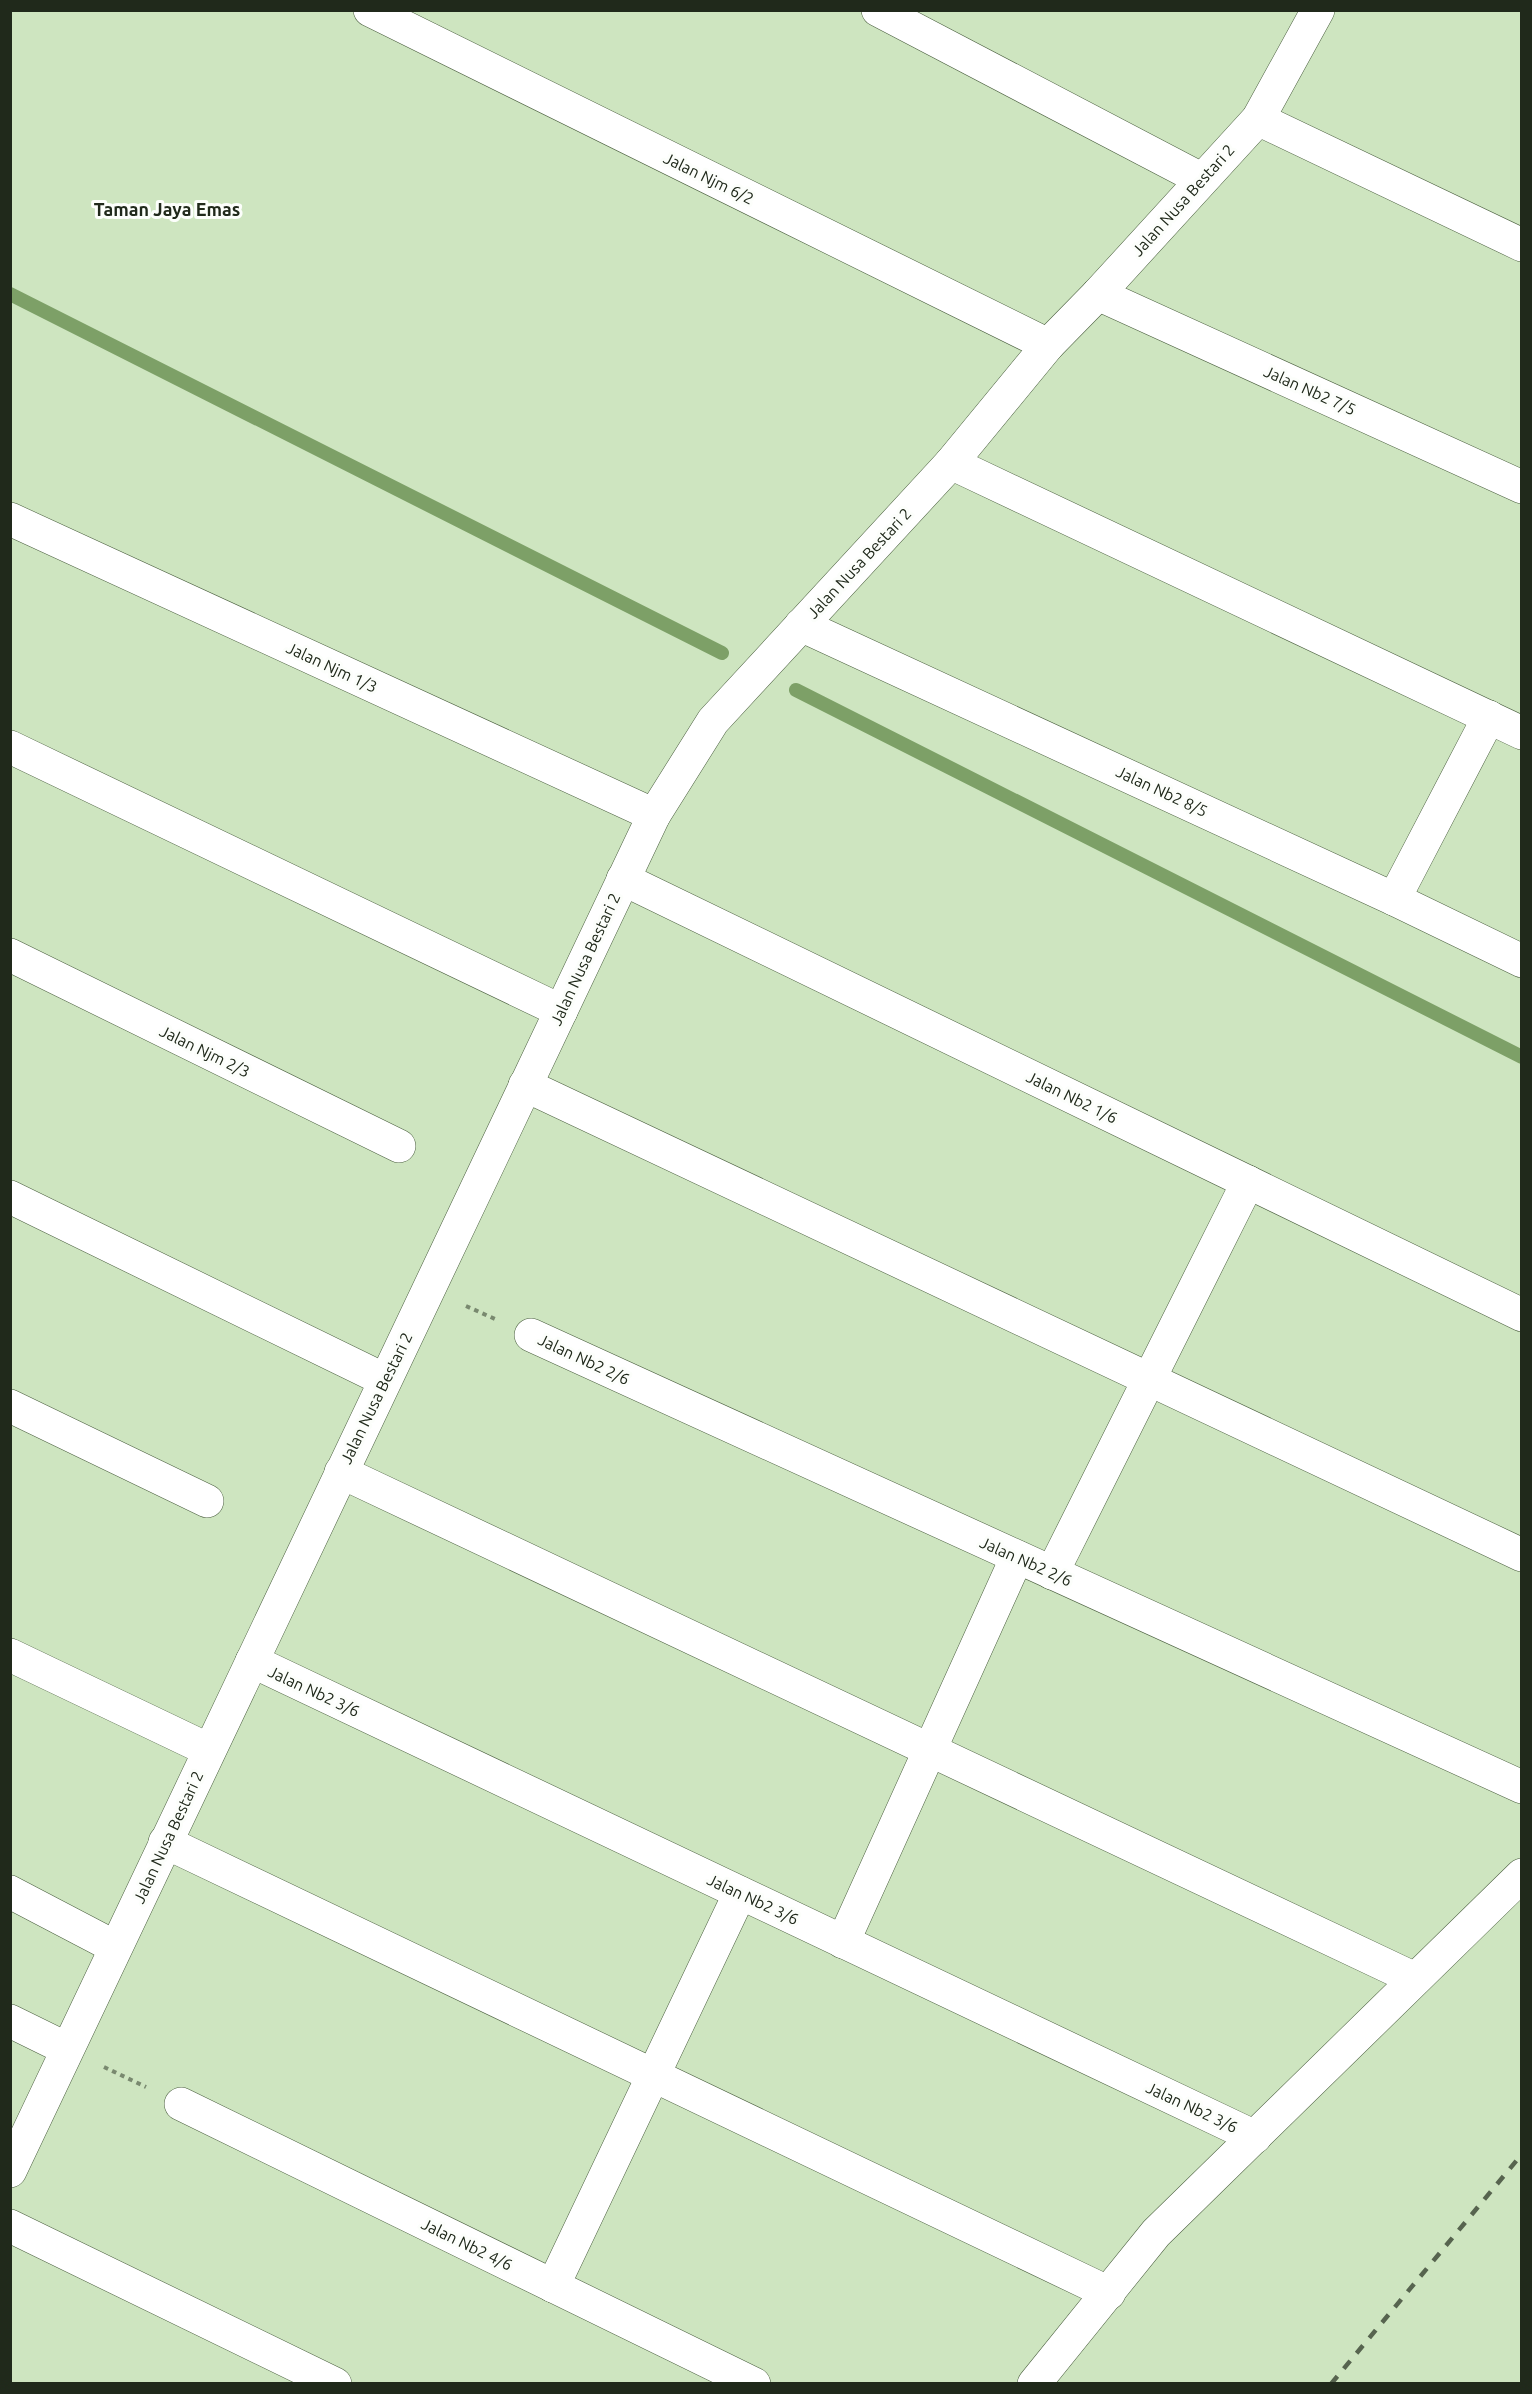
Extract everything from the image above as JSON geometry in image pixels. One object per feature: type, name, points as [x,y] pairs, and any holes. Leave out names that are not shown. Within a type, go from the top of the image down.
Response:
[{"type":"street","name":"Jalan Njm 6/2","points":[[370,10],[1048,345]]},
{"type":"street","points":[[878,10],[1201,179]]},
{"type":"street","name":"Jalan Nusa Bestari 2","points":[[10,2171],[654,815],[713,721],[951,463],[1048,345],[1098,294],[1258,118],[1318,10]]},
{"type":"street","points":[[1258,118],[1521,245]]},
{"type":"street","name":"Jalan Nb2 7/5","points":[[1098,294],[1521,487]]},
{"type":"street","points":[[951,463],[1521,733]]},
{"type":"street","name":"Jalan Njm 1/3","points":[[10,519],[654,815]]},
{"type":"street","name":"Jalan Nb2 8/5","points":[[801,625],[1394,899],[1521,961]]},
{"type":"street","points":[[1394,899],[1489,717]]},
{"type":"street","points":[[10,747],[561,1011]]},
{"type":"street","name":"Jalan Nb2 1/6","points":[[623,879],[1521,1315]]},
{"type":"street","name":"Jalan Njm 2/3","points":[[10,955],[399,1146]]},
{"type":"street","points":[[525,1085],[1521,1555]]},
{"type":"street","points":[[1052,1573],[1248,1182]]},
{"type":"street","points":[[10,1197],[385,1380]]},
{"type":"street","name":"Jalan Nb2 2/6","points":[[531,1335],[1521,1787]]},
{"type":"street","points":[[10,1406],[207,1501]]},
{"type":"street","points":[[341,1472],[1415,1979]]},
{"type":"street","points":[[843,1942],[1017,1557]]},
{"type":"street","points":[[10,1655],[208,1750]]},
{"type":"street","name":"Jalan Nb2 3/6","points":[[252,1661],[1255,2136]]},
{"type":"street","points":[[165,1842],[1108,2293]]},
{"type":"street","points":[[1034,2384],[1156,2233],[1521,1875]]},
{"type":"street","points":[[10,1892],[115,1947]]},
{"type":"street","points":[[553,2286],[740,1893]]},
{"type":"street","points":[[10,2021],[67,2049]]},
{"type":"street","name":"Jalan Nb2 4/6","points":[[181,2104],[754,2384]]},
{"type":"street","points":[[10,2226],[334,2384]]},
{"type":"path","points":[[429,1289],[531,1335]]},
{"type":"path","points":[[67,2049],[181,2104]]},
{"type":"waterway","points":[[10,294],[722,653]]},
{"type":"waterway","points":[[796,690],[1522,1057]]},
{"type":"railway","points":[[1331,2384],[1522,2154]]},
{"type":"district","name":"Taman Jaya Emas","points":[[167,209]]}]
